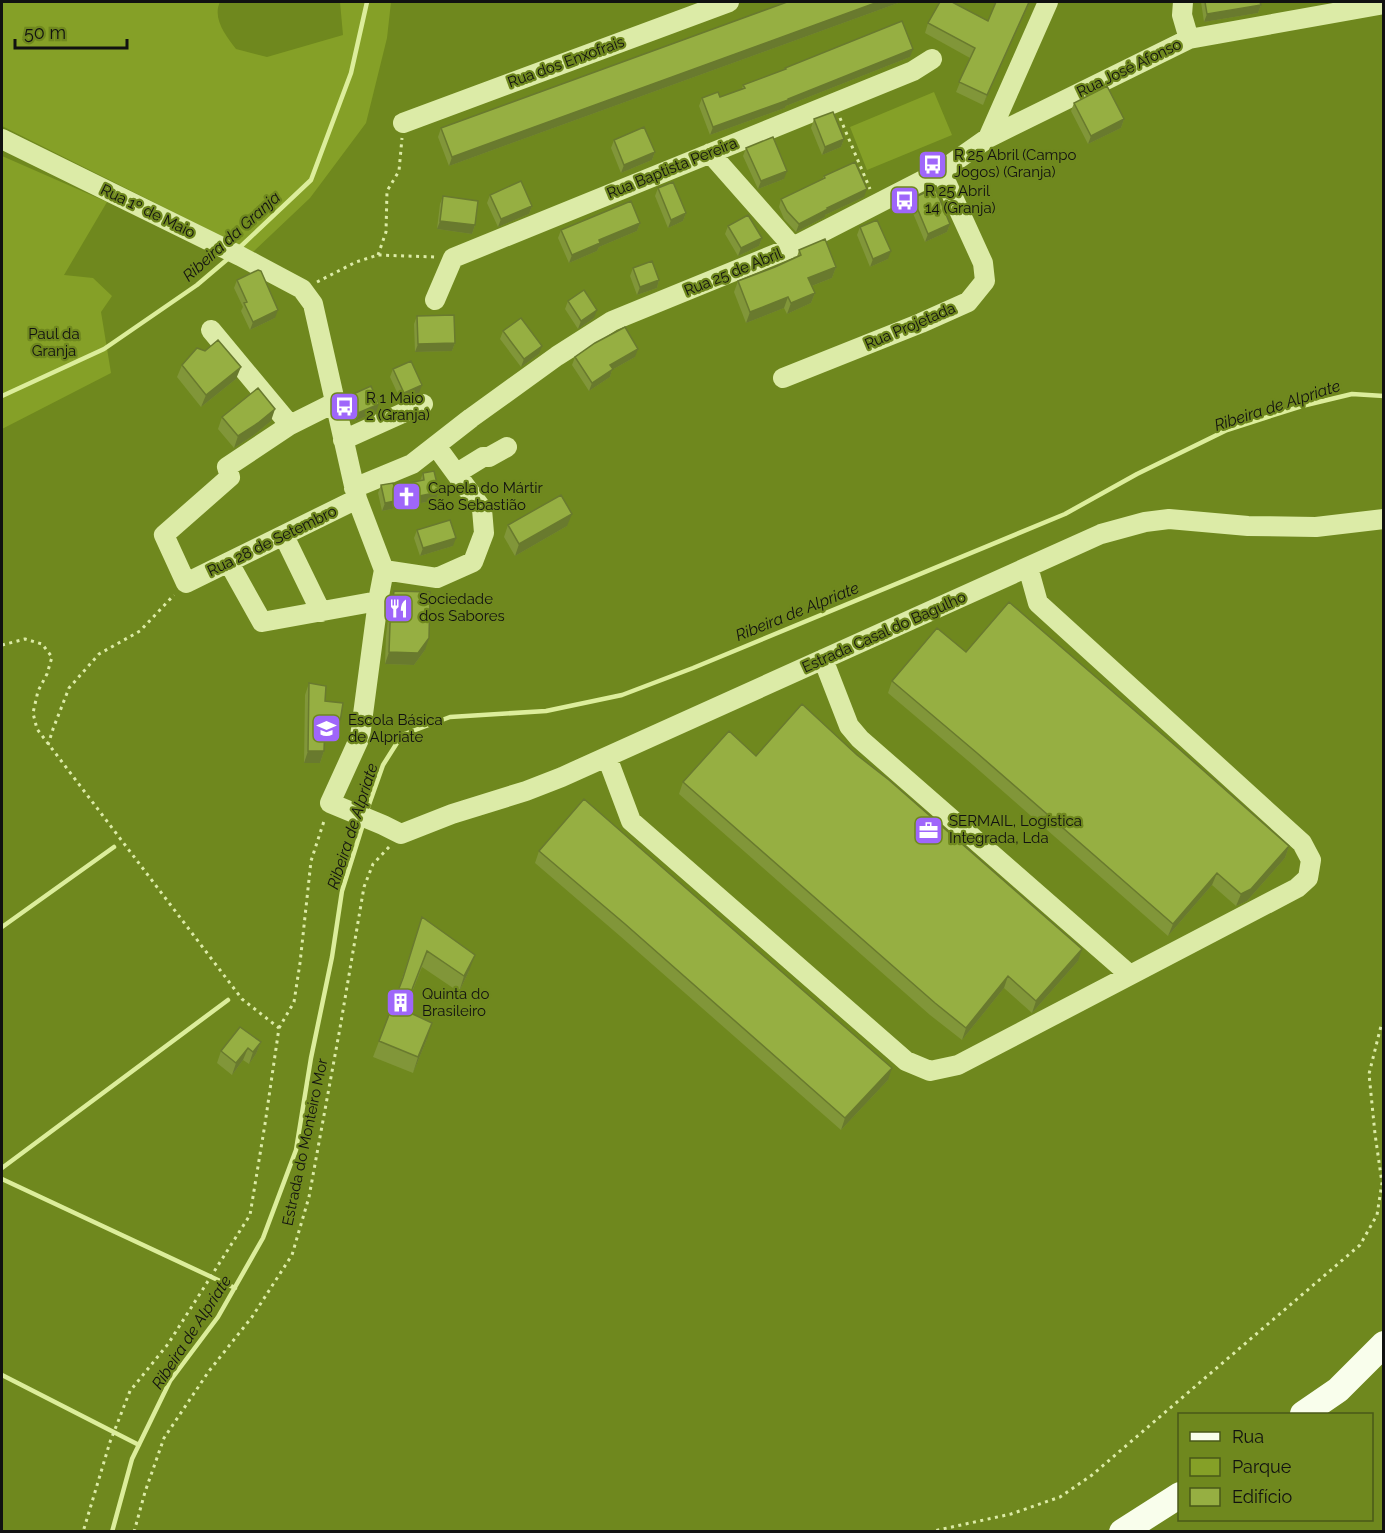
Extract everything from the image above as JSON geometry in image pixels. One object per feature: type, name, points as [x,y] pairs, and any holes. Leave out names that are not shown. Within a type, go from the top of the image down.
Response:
[{"type":"main road","points":[[1304,1413],[1338,1390],[1383,1344]]},
{"type":"main road","points":[[1330,1413],[1346,1402],[1383,1365]]},
{"type":"main road","points":[[1122,1532],[1178,1496]]},
{"type":"main road","points":[[1147,1532],[1178,1512]]},
{"type":"street","name":"Rua dos Enxofrais","points":[[403,123],[729,2]]},
{"type":"street","points":[[988,138],[1048,2]]},
{"type":"street","points":[[1183,2],[1182,15],[1189,39]]},
{"type":"street","name":"Rua José Afonso","points":[[988,138],[1189,39],[1321,8],[1383,4]]},
{"type":"street","name":"Rua Baptista Pereira","points":[[453,258],[834,103],[913,70],[932,59]]},
{"type":"street","name":"Rua 25 de Abril","points":[[356,493],[412,464],[557,356],[612,321],[793,248],[941,171],[988,138]]},
{"type":"street","name":"Rua 1º de Maio","points":[[2,139],[235,253],[302,289]]},
{"type":"street","points":[[710,153],[793,248]]},
{"type":"street","name":"Rua Projetada","points":[[783,378],[968,302],[985,281],[983,263],[941,171]]},
{"type":"street","points":[[435,300],[453,258]]},
{"type":"street","points":[[302,289],[313,304],[356,493],[384,570],[360,737],[330,803],[401,834]]},
{"type":"street","points":[[211,330],[290,425]]},
{"type":"street","points":[[186,583],[164,535],[230,477],[227,467],[290,425],[336,402]]},
{"type":"street","points":[[343,440],[423,404]]},
{"type":"street","points":[[384,570],[437,578],[473,562],[484,533],[482,509],[458,473],[436,446]]},
{"type":"street","points":[[458,473],[483,457],[489,457],[507,447]]},
{"type":"street","name":"Rua 28 de Setembro","points":[[186,583],[284,536],[356,493]]},
{"type":"street","name":"Estrada Casal do Bagulho","points":[[401,834],[452,814],[562,777],[1101,534],[1145,522],[1169,519],[1248,526],[1316,527],[1383,519]]},
{"type":"street","points":[[284,536],[321,612]]},
{"type":"street","points":[[229,563],[262,622],[378,601]]},
{"type":"street","points":[[607,757],[631,821],[906,1061],[930,1071],[958,1065],[1297,888],[1308,878],[1311,860],[1302,843],[1038,603],[1028,567]]},
{"type":"street","points":[[823,659],[849,726],[860,739],[1130,975]]},
{"type":"path","points":[[834,103],[877,204]]},
{"type":"path","points":[[378,255],[386,232],[387,191],[399,171],[403,123]]},
{"type":"path","points":[[302,289],[356,262],[378,255],[453,258]]},
{"type":"path","points":[[48,745],[69,688],[99,654],[140,631],[186,583]]},
{"type":"path","points":[[2,645],[25,639],[42,644],[52,657],[47,674],[38,691],[33,713],[37,729],[242,999],[279,1028]]},
{"type":"path","points":[[83,1532],[110,1442],[130,1391],[168,1344],[250,1215],[279,1028],[294,1002],[310,861],[330,803]]},
{"type":"path","name":"Estrada do Monteiro Mor","points":[[134,1532],[164,1438],[209,1371],[252,1317],[292,1255],[309,1197],[364,887],[373,864],[401,834]]},
{"type":"path","points":[[929,1532],[1011,1514],[1060,1497],[1092,1476],[1360,1245],[1377,1215],[1382,1183],[1369,1074],[1383,1023]]},
{"type":"green space","points":[[2,2],[220,2],[219,20],[224,33],[236,49],[267,57],[343,35],[340,2],[391,2],[387,38],[366,123],[310,198],[253,252],[2,126]]},
{"type":"green space","points":[[934,92],[952,135],[867,170],[850,127]]},
{"type":"green space","name":"Paul da Granja","points":[[2,156],[107,202],[64,275],[93,278],[112,296],[101,312],[111,373],[2,429]]},
{"type":"building","points":[[787,2],[878,2],[452,157],[441,128]]},
{"type":"building","points":[[940,2],[952,2],[988,21],[996,2],[1029,2],[987,95],[959,82],[975,48],[928,23]]},
{"type":"building","points":[[1205,2],[1260,2],[1261,5],[1207,14]]},
{"type":"building","points":[[902,21],[913,49],[788,100],[713,127],[702,98],[718,92],[720,97],[745,88],[743,85]]},
{"type":"building","points":[[1107,86],[1124,119],[1091,136],[1074,103]]},
{"type":"building","points":[[833,112],[844,139],[825,147],[814,119]]},
{"type":"building","points":[[644,127],[655,152],[624,165],[614,140]]},
{"type":"building","points":[[773,137],[787,171],[761,181],[746,148]]},
{"type":"building","points":[[855,162],[867,189],[799,224],[787,211],[781,199]]},
{"type":"building","points":[[521,181],[532,206],[501,219],[490,195]]},
{"type":"building","points":[[673,182],[686,213],[671,220],[658,188]]},
{"type":"building","points":[[935,188],[950,224],[928,234],[913,198]]},
{"type":"building","points":[[443,196],[478,201],[475,225],[440,221]]},
{"type":"building","points":[[631,201],[640,223],[599,240],[600,243],[572,255],[561,230]]},
{"type":"building","points":[[748,215],[762,238],[741,248],[728,226]]},
{"type":"building","points":[[877,220],[891,251],[873,259],[860,227]]},
{"type":"building","points":[[825,239],[836,267],[808,278],[815,293],[791,303],[788,297],[750,312],[738,281],[801,255],[799,250]]},
{"type":"building","points":[[652,261],[659,280],[640,287],[633,268]]},
{"type":"building","points":[[258,270],[261,271],[278,310],[253,322],[237,280]]},
{"type":"building","points":[[584,290],[597,310],[581,321],[568,301]]},
{"type":"building","points":[[454,315],[455,343],[418,344],[417,316]]},
{"type":"building","points":[[521,318],[542,346],[524,359],[503,331]]},
{"type":"building","points":[[625,327],[638,349],[610,365],[613,369],[592,383],[575,357]]},
{"type":"building","points":[[218,340],[241,367],[206,395],[182,365],[197,348],[205,351]]},
{"type":"building","points":[[411,361],[422,385],[404,393],[393,369]]},
{"type":"building","points":[[371,386],[379,404],[358,413],[351,395]]},
{"type":"building","points":[[258,388],[275,409],[238,436],[222,417]]},
{"type":"building","points":[[434,471],[439,492],[385,503],[381,485],[393,483],[394,486],[424,480],[423,473]]},
{"type":"building","points":[[561,495],[572,514],[519,544],[508,525]]},
{"type":"building","points":[[450,520],[456,538],[423,548],[417,530]]},
{"type":"building","points":[[394,591],[430,592],[429,638],[418,653],[389,652]]},
{"type":"building","points":[[1009,602],[1289,846],[1251,889],[1241,894],[1217,873],[1173,924],[892,681],[937,628],[966,652]]},
{"type":"building","points":[[309,683],[326,686],[325,701],[343,703],[339,728],[325,724],[324,751],[308,751]]},
{"type":"building","points":[[802,704],[857,755],[889,780],[1082,949],[1036,1001],[1008,976],[966,1028],[683,782],[729,731],[756,756]]},
{"type":"building","points":[[584,799],[892,1068],[845,1118],[539,851]]},
{"type":"building","points":[[422,917],[475,955],[464,976],[427,951],[404,1010],[432,1023],[418,1057],[379,1041],[403,978]]},
{"type":"building","points":[[240,1027],[261,1042],[253,1052],[248,1048],[236,1063],[221,1051]]},
{"type":"waterway","name":"Ribeira da Granja","points":[[238,249],[311,180],[351,73],[367,2]]},
{"type":"waterway","name":"Ribeira da Granja","points":[[2,396],[104,349],[197,285],[230,257]]},
{"type":"waterway","name":"Ribeira de Alpriate","points":[[366,813],[383,765],[402,735],[450,717],[546,711],[622,695],[693,668],[1065,514],[1137,474],[1227,430],[1302,406],[1352,394],[1384,396]]},
{"type":"waterway","name":"Ribeira de Alpriate","points":[[112,1532],[132,1459],[170,1381],[218,1317],[263,1238],[296,1150],[342,891],[364,821]]},
{"type":"waterway","points":[[2,927],[114,847]]},
{"type":"waterway","points":[[2,1168],[228,1000]]},
{"type":"waterway","points":[[2,1179],[235,1288]]},
{"type":"waterway","points":[[2,1375],[139,1445]]},
{"type":"place","name":"R 25 Abril (Campo Jogos) (Granja)","points":[[933,164]]},
{"type":"place","name":"R 25 Abril 14 (Granja)","points":[[904,200]]},
{"type":"place","name":"R 1 Maio 2 (Granja)","points":[[345,407]]},
{"type":"place","name":"Capela do Mártir São Sebastião","points":[[407,497]]},
{"type":"place","name":"Sociedade dos Sabores","points":[[398,608]]},
{"type":"place","name":"Escola Básica de Alpriate","points":[[327,729]]},
{"type":"place","name":"SERMAIL, Logística Integrada, Lda","points":[[928,830]]},
{"type":"place","name":"Quinta do Brasileiro","points":[[401,1003]]}]
